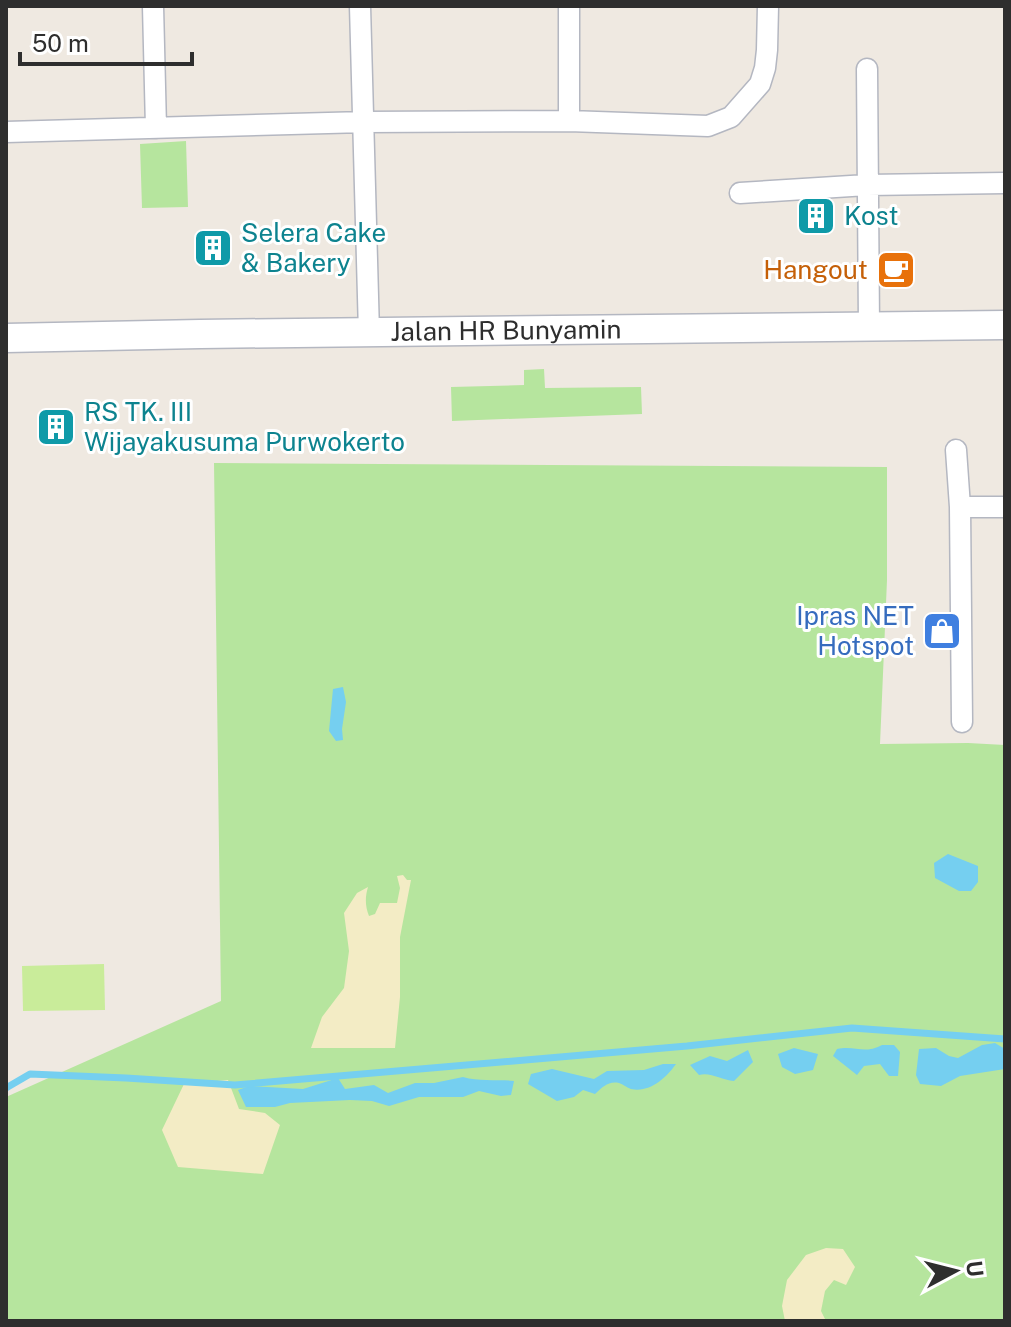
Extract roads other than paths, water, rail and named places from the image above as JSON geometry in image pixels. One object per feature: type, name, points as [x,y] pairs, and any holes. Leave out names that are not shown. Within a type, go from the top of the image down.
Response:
[{"type":"main road","name":"Jalan HR Bunyamin","points":[[6,338],[1005,325]]},
{"type":"street","points":[[153,6],[156,128]]},
{"type":"street","points":[[360,6],[369,333]]},
{"type":"street","points":[[569,6],[569,121]]},
{"type":"street","points":[[6,132],[365,122],[569,121],[708,126],[731,117],[760,84],[767,50],[768,6]]},
{"type":"street","points":[[867,69],[869,326]]},
{"type":"street","points":[[740,193],[867,185],[1005,183]]},
{"type":"street","points":[[956,450],[960,507],[962,722]]},
{"type":"street","points":[[960,507],[1005,507]]},
{"type":"water","points":[[343,687],[346,702],[343,740],[336,741],[329,731],[333,689]]},
{"type":"water","points":[[948,854],[978,866],[978,882],[971,891],[959,891],[935,878],[934,863]]},
{"type":"water","points":[[995,1043],[1005,1049],[1005,1069],[960,1076],[941,1086],[920,1084],[916,1075],[919,1049],[936,1048],[958,1058],[982,1045]]},
{"type":"water","points":[[894,1045],[900,1052],[898,1076],[889,1076],[880,1064],[864,1066],[857,1075],[833,1056],[837,1049],[864,1050]]},
{"type":"water","points":[[794,1048],[818,1054],[813,1070],[795,1074],[782,1067],[778,1054]]},
{"type":"water","points":[[748,1050],[753,1062],[734,1081],[699,1075],[690,1065],[710,1056],[727,1061]]},
{"type":"water","points":[[676,1064],[662,1079],[645,1089],[631,1089],[612,1083],[595,1094],[583,1090],[574,1097],[557,1101],[528,1084],[531,1074],[552,1069],[594,1079],[607,1071],[644,1070]]},
{"type":"water","points":[[463,1077],[514,1081],[511,1095],[479,1091],[463,1097],[419,1097],[389,1106],[350,1100],[246,1107],[238,1090],[249,1086],[303,1089],[338,1078],[345,1089],[374,1085],[388,1093],[415,1083]]},
{"type":"waterway","points":[[6,1088],[30,1074],[235,1085],[687,1046],[852,1028],[1005,1039]]},
{"type":"place","name":"Kost","points":[[816,216]]},
{"type":"place","name":"Selera Cake & Bakery","points":[[213,248]]},
{"type":"place","name":"Hangout","points":[[896,270]]},
{"type":"place","name":"RS TK. III Wijayakusuma Purwokerto","points":[[56,427]]},
{"type":"place","name":"Ipras NET Hotspot","points":[[942,631]]}]
